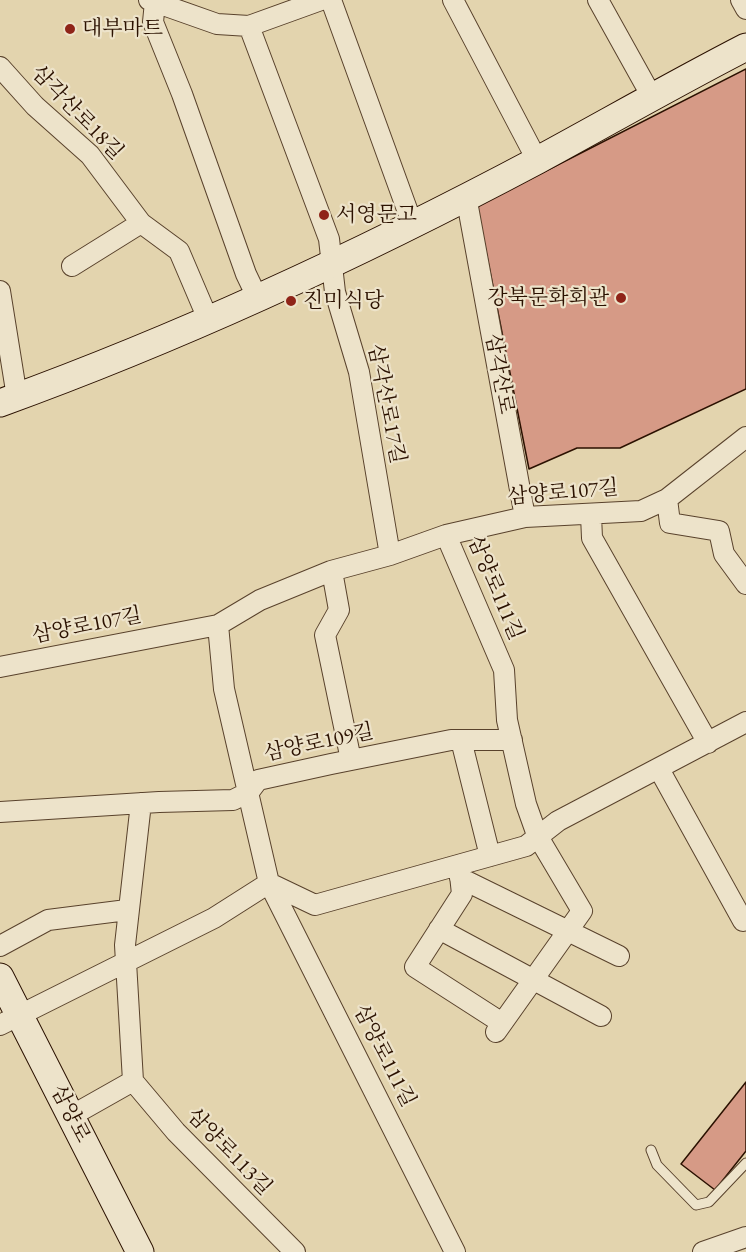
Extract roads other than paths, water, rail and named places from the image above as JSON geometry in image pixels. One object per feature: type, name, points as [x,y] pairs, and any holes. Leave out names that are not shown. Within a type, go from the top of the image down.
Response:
[{"type":"street","points":[[257,297],[246,274],[182,94],[153,22],[152,1],[217,24],[249,26],[321,0]]},
{"type":"street","points":[[331,0],[412,223]]},
{"type":"street","points":[[453,0],[537,160]]},
{"type":"street","points":[[598,0],[652,97]]},
{"type":"street","points":[[741,0],[746,9]]},
{"type":"street","points":[[249,26],[329,238],[333,262]]},
{"type":"street","points":[[0,291],[8,400],[208,319],[333,262],[537,160],[746,47]]},
{"type":"street","name":"삼각산로18길","points":[[0,67],[36,106],[90,155],[141,223],[179,251],[208,319]]},
{"type":"street","name":"삼각산로","points":[[466,196],[525,517]]},
{"type":"street","points":[[72,266],[141,223]]},
{"type":"street","name":"삼각산로17길","points":[[333,262],[335,292],[358,372],[390,555]]},
{"type":"street","name":"삼양로107길","points":[[0,667],[218,625],[260,600],[332,571],[390,555],[446,535],[525,517],[641,511],[667,499],[746,437]]},
{"type":"street","points":[[667,499],[670,523],[719,531],[724,554],[746,584]]},
{"type":"street","points":[[591,515],[592,538],[708,743]]},
{"type":"street","name":"삼양로111길","points":[[446,535],[504,670],[507,720],[526,804],[537,835],[582,911],[567,932]]},
{"type":"street","points":[[332,571],[339,610],[325,635],[351,760]]},
{"type":"street","points":[[218,625],[224,688],[269,883]]},
{"type":"street","points":[[269,883],[315,905],[460,872],[490,856],[526,846],[537,835],[558,821],[746,722]]},
{"type":"street","points":[[461,740],[490,856]]},
{"type":"street","name":"삼양로109길","points":[[0,812],[233,800],[249,792],[258,780],[351,760],[461,740],[512,740]]},
{"type":"street","points":[[659,769],[742,921]]},
{"type":"street","points":[[71,1116],[133,1081],[125,945],[127,910],[141,803]]},
{"type":"street","points":[[460,872],[567,932],[619,956]]},
{"type":"street","points":[[460,872],[462,894],[416,967],[499,1028],[567,932]]},
{"type":"street","points":[[10,1020],[214,918],[269,883]]},
{"type":"street","name":"삼양로111길","points":[[269,883],[455,1252]]},
{"type":"street","points":[[0,946],[48,920],[127,910]]},
{"type":"street","points":[[439,929],[532,981],[601,1016]]},
{"type":"street","name":"삼양로","points":[[0,977],[10,1020],[71,1116],[140,1252]]},
{"type":"street","name":"삼양로113길","points":[[133,1081],[176,1132],[295,1252]]},
{"type":"street","points":[[703,1252],[746,1237]]},
{"type":"lane","points":[[651,1150],[657,1165],[696,1205],[710,1202],[746,1163]]},
{"type":"place","name":"대부마트","points":[[70,29]]},
{"type":"place","name":"서영문고","points":[[324,215]]},
{"type":"place","name":"강북문화회관","points":[[621,298]]},
{"type":"place","name":"진미식당","points":[[291,301]]}]
